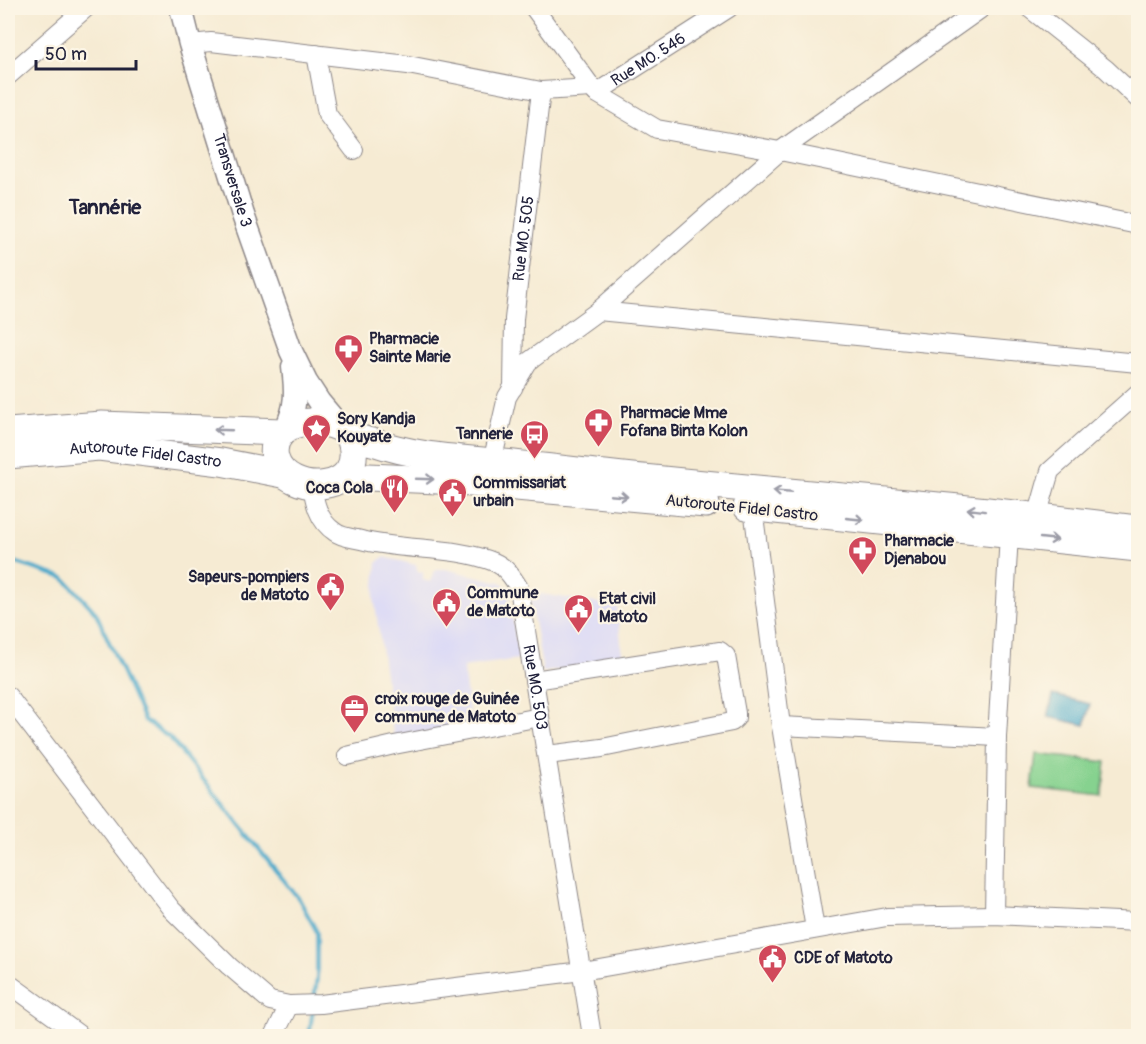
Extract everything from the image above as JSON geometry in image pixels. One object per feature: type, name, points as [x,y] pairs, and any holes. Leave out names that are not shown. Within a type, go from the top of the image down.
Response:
[{"type":"highway","points":[[304,423],[322,423],[344,431],[354,447],[351,469],[345,476],[336,482],[326,484],[294,480],[283,474],[276,460],[274,449],[277,438],[284,430],[304,423]]},
{"type":"highway","name":"Autoroute Fidel Castro","points":[[8,432],[102,425],[284,430]]},
{"type":"highway","name":"Autoroute Fidel Castro","points":[[344,431],[388,447],[490,473],[753,508],[1138,548]]},
{"type":"highway","name":"Autoroute Fidel Castro","points":[[8,455],[99,447],[221,462],[283,474]]},
{"type":"highway","name":"Autoroute Fidel Castro","points":[[345,476],[438,480],[490,473],[702,485],[960,508],[1138,529]]},
{"type":"main road","name":"Transversale 3","points":[[180,8],[243,214],[291,351],[319,402],[344,431]]},
{"type":"main road","name":"Transversale 3","points":[[284,430],[296,405],[291,351]]},
{"type":"street","points":[[8,76],[86,8]]},
{"type":"street","points":[[534,8],[594,90],[657,129],[780,151],[1138,225]]},
{"type":"street","name":"Rue MO. 546","points":[[594,90],[729,8]]},
{"type":"street","points":[[490,473],[507,398],[528,362],[598,311],[780,151],[982,8]]},
{"type":"street","points":[[1029,8],[1106,69],[1138,99]]},
{"type":"street","points":[[190,44],[211,42],[408,65],[542,91],[594,90]]},
{"type":"street","points":[[316,54],[327,114],[354,150]]},
{"type":"street","name":"Rue MO. 505","points":[[513,388],[514,319],[542,91]]},
{"type":"street","points":[[598,311],[1138,363]]},
{"type":"street","points":[[1037,517],[1050,471],[1138,393]]},
{"type":"street","name":"Rue MO. 503","points":[[312,483],[315,503],[322,520],[335,533],[372,543],[472,556],[495,563],[510,574],[519,588],[592,1036]]},
{"type":"street","points":[[753,508],[781,726],[815,929]]},
{"type":"street","points":[[994,915],[997,737],[1009,535]]},
{"type":"street","points":[[534,680],[720,651],[726,656],[736,713],[736,718],[732,722],[622,744],[547,755]]},
{"type":"street","points":[[8,696],[172,910],[228,966],[270,1001],[305,1005],[582,971],[887,917],[994,915],[1138,922]]},
{"type":"street","points":[[347,756],[540,717]]},
{"type":"street","points":[[781,726],[997,737]]},
{"type":"street","points":[[8,983],[81,1036]]},
{"type":"street","points":[[274,1036],[305,1005]]},
{"type":"shaded area","name":"Commune de Matoto","points":[[384,557],[416,565],[418,572],[423,572],[423,580],[431,582],[433,573],[438,569],[445,569],[501,582],[508,588],[519,659],[463,667],[471,726],[394,738],[374,597],[377,563]]},
{"type":"shaded area","name":"Etat civil Matoto","points":[[529,592],[617,606],[623,662],[543,672]]},
{"type":"green space","points":[[1036,754],[1106,762],[1102,796],[1032,788]]},
{"type":"water","points":[[1053,695],[1090,704],[1085,725],[1048,717]]},
{"type":"waterway","points":[[8,563],[11,561],[64,578],[96,613],[144,720],[170,738],[299,899],[317,932],[317,978],[314,999]]},
{"type":"waterway","points":[[309,1036],[313,1009]]},
{"type":"place","name":"Pharmacie Sainte Marie","points":[[348,374]]},
{"type":"place","name":"Pharmacie Mme Fofana Binta Kolon","points":[[599,448]]},
{"type":"place","name":"Sory Kandja Kouyate","points":[[316,454]]},
{"type":"place","name":"Tannerie","points":[[534,460]]},
{"type":"place","name":"Coca Cola","points":[[394,514]]},
{"type":"place","name":"Commissariat urbain","points":[[452,518]]},
{"type":"place","name":"Pharmacie Djenabou","points":[[863,576]]},
{"type":"place","name":"Sapeurs-pompiers de Matoto","points":[[330,612]]},
{"type":"place","name":"Commune de Matoto","points":[[446,628]]},
{"type":"place","name":"Etat civil Matoto","points":[[578,634]]},
{"type":"place","name":"croix rouge de Guinée commune de Matoto","points":[[354,734]]},
{"type":"place","name":"CDE of Matoto","points":[[773,984]]},
{"type":"district","name":"Tannérie","points":[[105,207]]}]
